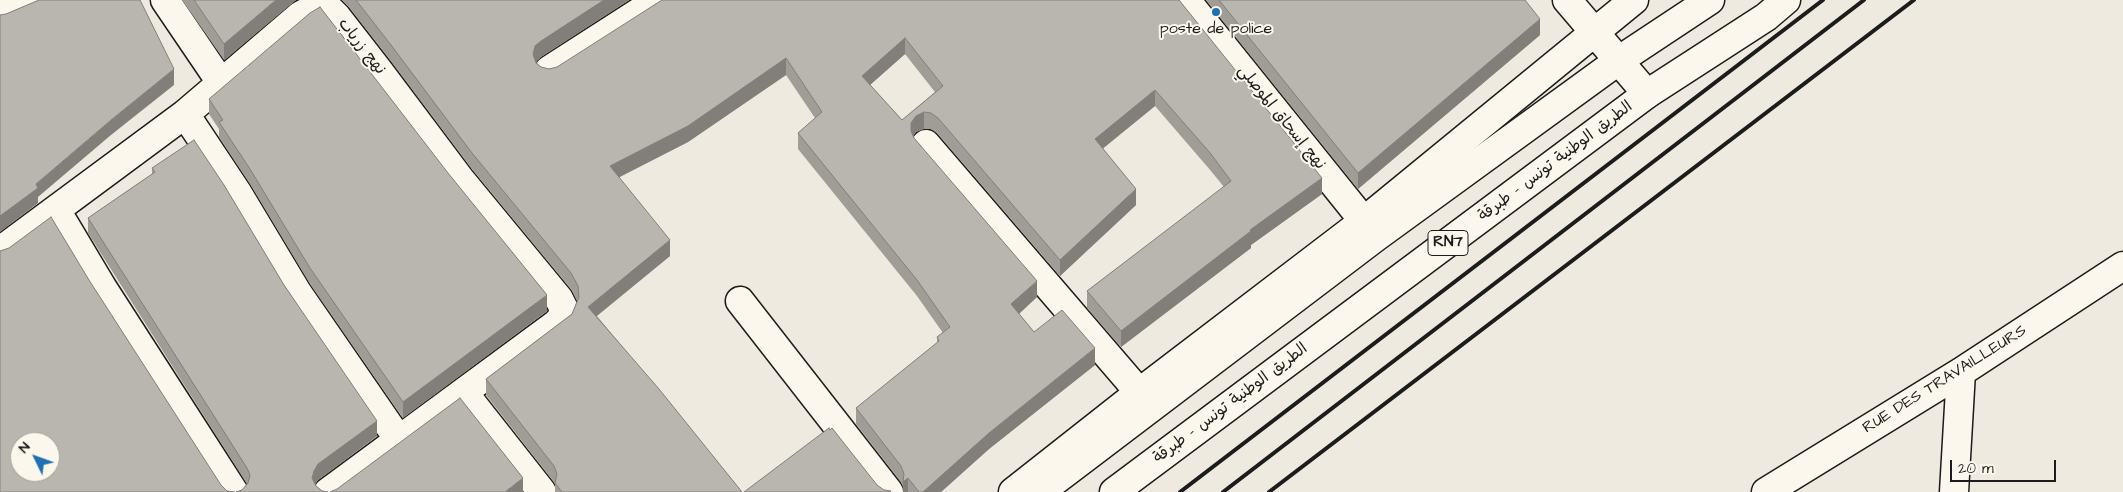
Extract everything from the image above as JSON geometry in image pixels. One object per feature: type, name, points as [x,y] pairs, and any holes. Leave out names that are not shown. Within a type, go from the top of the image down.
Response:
[{"type":"street","points":[[0,15],[35,0]]},
{"type":"street","points":[[165,0],[222,84]]},
{"type":"street","points":[[549,70],[658,0]]},
{"type":"street","name":"نهج إسحاق الموصلي","points":[[1186,0],[1370,229]]},
{"type":"street","points":[[1566,0],[1647,94]]},
{"type":"street","points":[[1370,229],[1593,33],[1634,0]]},
{"type":"street","points":[[1013,492],[1146,400],[1370,229],[1710,0]]},
{"type":"street","name":"الطريق الوطنية تونس - طبرقة","points":[[1114,492],[1647,94],[1766,17],[1786,0]]},
{"type":"street","name":"نهج زرياب","points":[[0,251],[185,114],[301,15],[318,6],[327,7],[337,17],[460,179],[559,299],[564,309],[556,324],[464,393]]},
{"type":"street","points":[[185,114],[237,192],[297,292],[400,440]]},
{"type":"street","points":[[926,144],[1146,400]]},
{"type":"street","points":[[56,210],[102,287],[234,492]]},
{"type":"street","name":"RUE DES TRAVAILLEURS","points":[[1766,492],[1961,372],[2123,266]]},
{"type":"street","points":[[740,300],[889,492]]},
{"type":"street","points":[[1954,492],[1961,372]]},
{"type":"street","points":[[328,492],[464,393],[542,492]]},
{"type":"street","points":[[1040,492],[1146,400]]},
{"type":"building","points":[[39,0],[140,0],[174,69],[36,184],[38,188],[0,216],[0,15]]},
{"type":"building","points":[[194,0],[276,0],[224,44]]},
{"type":"building","points":[[356,0],[604,0],[535,46],[533,54],[536,63],[541,67],[549,69],[557,67],[662,0],[1179,0],[1322,178],[1250,230],[1121,331],[1087,291],[1231,181],[1211,154],[1155,90],[1095,139],[1136,189],[1060,260],[938,118],[931,113],[924,112],[916,116],[911,123],[911,131],[914,138],[1037,281],[1011,304],[1034,332],[1062,310],[1095,348],[989,433],[923,492],[919,492],[908,478],[903,482],[904,474],[901,466],[856,408],[939,341],[937,337],[950,327],[917,280],[798,133],[822,112],[786,58],[688,126],[610,166],[670,240],[588,307],[659,389],[742,492],[562,492],[555,483],[557,474],[554,466],[486,379],[572,314],[579,297],[578,286],[571,273],[472,153]],"holes":[[[905,38],[943,86],[902,120],[862,76]]]},
{"type":"building","points":[[1219,0],[1525,0],[1540,19],[1358,173]]},
{"type":"building","points":[[320,7],[448,173],[547,295],[403,402],[310,268],[219,122],[223,120],[209,99],[310,13]]},
{"type":"building","points":[[194,140],[224,185],[284,285],[377,421],[318,464],[312,478],[316,486],[322,491],[328,492],[236,492],[242,490],[248,483],[250,475],[247,468],[88,218],[155,172],[152,168]]},
{"type":"building","points":[[51,217],[89,280],[221,485],[227,491],[235,492],[0,492],[0,251],[9,248]]},
{"type":"building","points":[[460,398],[523,478],[505,492],[330,492],[337,489]]},
{"type":"building","points":[[829,428],[830,430],[832,428],[877,485],[890,492],[744,492]]},
{"type":"railway","points":[[1180,492],[1823,0]]},
{"type":"railway","points":[[1223,492],[1864,0]]},
{"type":"railway","points":[[1269,492],[1914,0]]},
{"type":"place","name":"poste de police","points":[[1216,12]]}]
